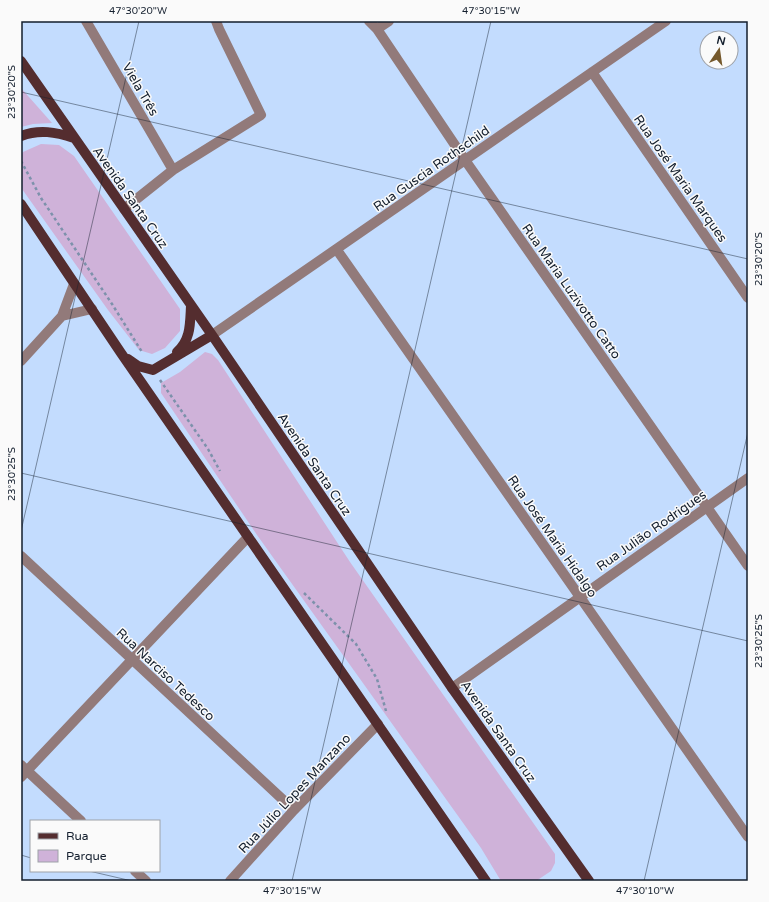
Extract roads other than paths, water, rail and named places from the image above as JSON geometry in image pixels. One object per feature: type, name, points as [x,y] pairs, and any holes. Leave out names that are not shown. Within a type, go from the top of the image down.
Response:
[{"type":"main road","name":"Avenida Santa Cruz","points":[[21,61],[212,335],[452,688],[589,881]]},
{"type":"main road","points":[[21,136],[30,133],[48,132],[58,133],[74,138]]},
{"type":"main road","points":[[21,204],[74,284],[486,881]]},
{"type":"main road","points":[[153,370],[173,357],[184,346],[189,331],[191,306]]},
{"type":"main road","points":[[121,352],[138,366],[153,370],[212,335]]},
{"type":"street","name":"Viela Três","points":[[86,21],[173,170]]},
{"type":"street","points":[[124,209],[173,170],[260,115],[218,29],[216,21]]},
{"type":"street","name":"Rua Maria Luzivotto Catto","points":[[369,21],[377,29],[464,160],[748,566]]},
{"type":"street","points":[[377,29],[389,21]]},
{"type":"street","name":"Rua Guscia Rothschild","points":[[212,335],[666,21]]},
{"type":"street","name":"Rua José Maria Marques","points":[[592,72],[748,298]]},
{"type":"street","name":"Rua José Maria Hidalgo","points":[[337,250],[748,837]]},
{"type":"street","points":[[21,361],[62,316],[74,284]]},
{"type":"street","points":[[62,316],[92,309]]},
{"type":"street","name":"Rua Julião Rodrigues","points":[[452,688],[748,478]]},
{"type":"street","points":[[80,820],[23,771],[248,537]]},
{"type":"street","name":"Rua Narciso Tedesco","points":[[21,556],[294,810]]},
{"type":"street","name":"Rua Júlio Lopes Manzano","points":[[230,881],[294,810],[378,724]]},
{"type":"street","points":[[136,872],[146,881]]}]
